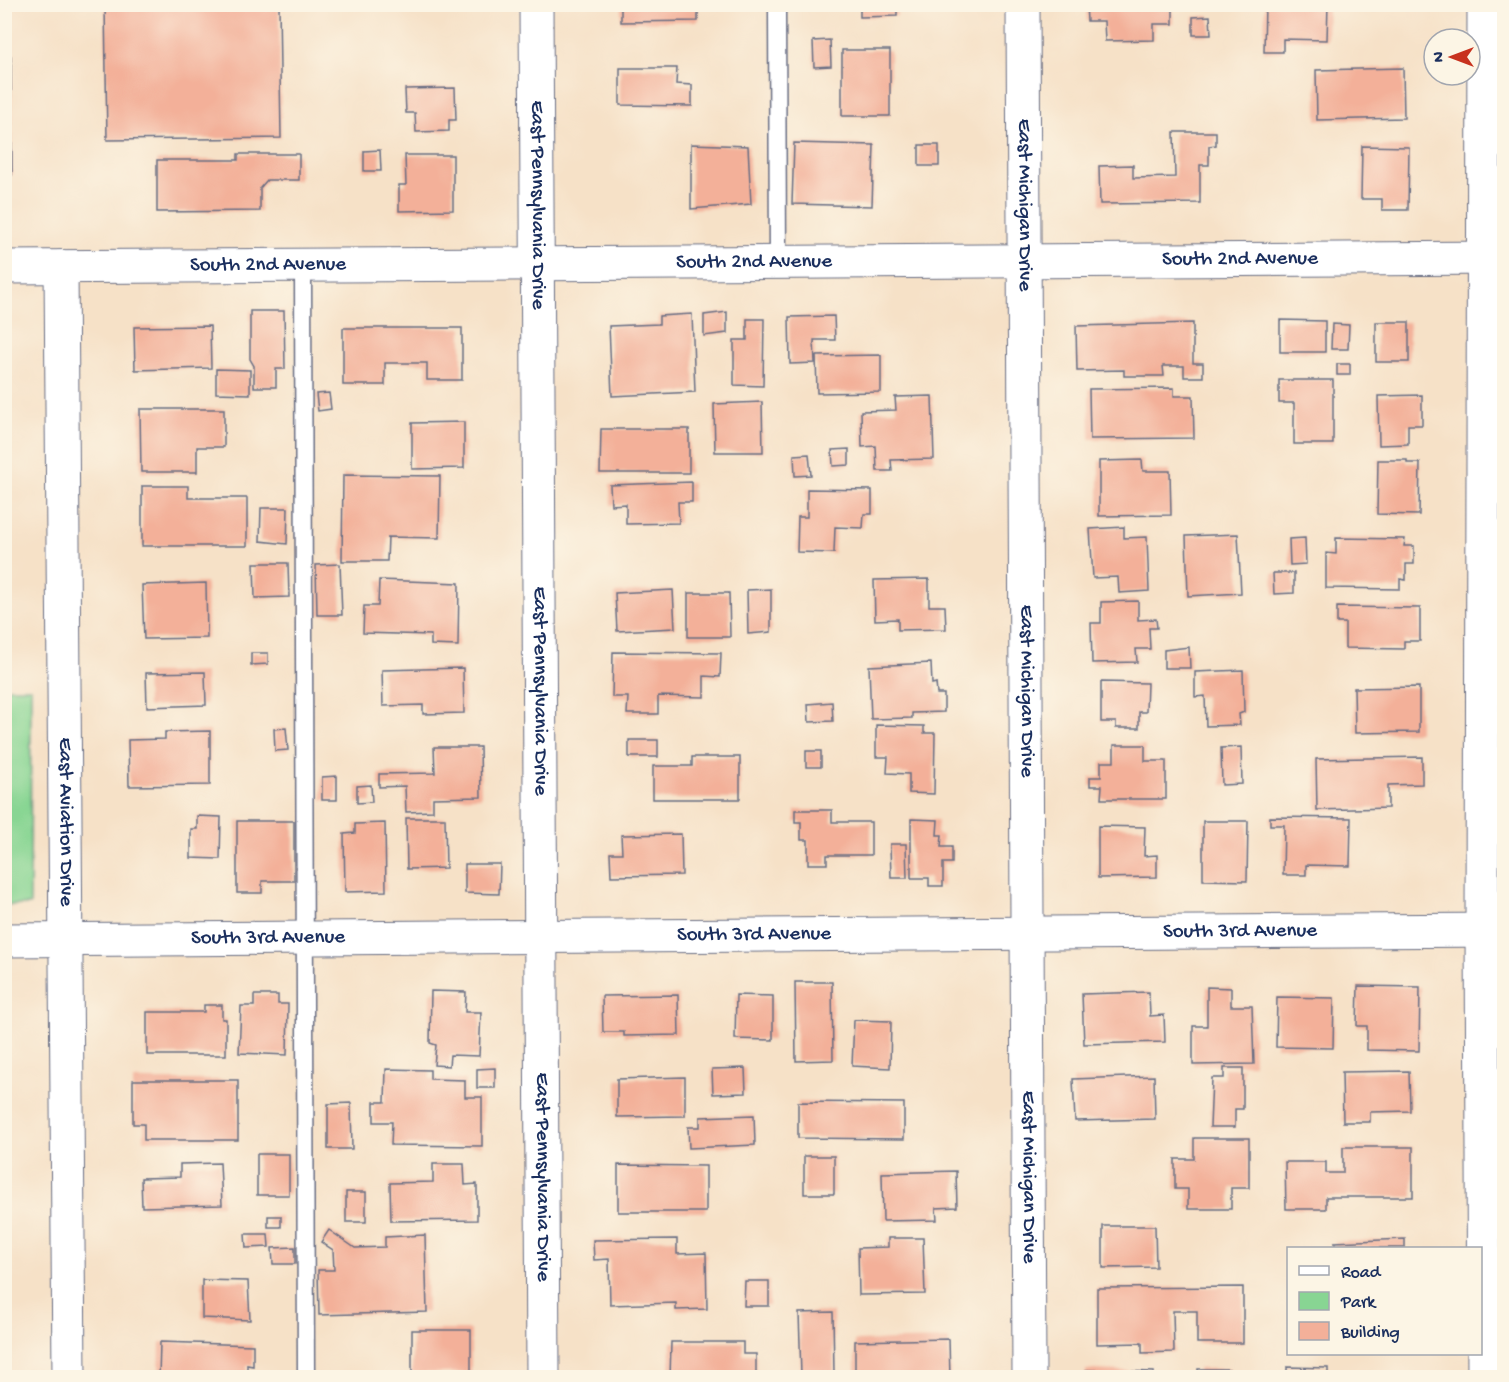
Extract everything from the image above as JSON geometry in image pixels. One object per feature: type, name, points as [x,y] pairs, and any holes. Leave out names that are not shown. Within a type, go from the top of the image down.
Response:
[{"type":"street","name":"East Pennsylvania Drive","points":[[536,4],[543,1377]]},
{"type":"street","name":"East Michigan Drive","points":[[1023,4],[1029,1377]]},
{"type":"street","points":[[1484,4],[1494,258],[1493,930],[1484,1377]]},
{"type":"street","name":"South 2nd Avenue","points":[[4,267],[1494,258]]},
{"type":"street","name":"East Aviation Drive","points":[[61,267],[69,1377]]},
{"type":"street","name":"South 3rd Avenue","points":[[4,940],[1493,930]]},
{"type":"lane","points":[[777,4],[778,264]]},
{"type":"lane","points":[[303,265],[306,1377]]},
{"type":"green space","points":[[4,688],[31,688],[30,905],[5,905]]},
{"type":"building","points":[[105,4],[279,4],[281,138],[107,140]]},
{"type":"building","points":[[621,4],[698,4],[698,21],[621,22]]},
{"type":"building","points":[[860,4],[897,4],[897,16],[860,17]]},
{"type":"building","points":[[1086,4],[1173,4],[1173,24],[1154,24],[1154,40],[1105,41],[1104,21],[1087,21]]},
{"type":"building","points":[[1265,4],[1328,4],[1327,40],[1283,39],[1283,52],[1264,52]]},
{"type":"building","points":[[1210,16],[1211,35],[1193,35],[1193,17]]},
{"type":"building","points":[[830,40],[831,66],[814,67],[813,41]]},
{"type":"building","points":[[842,50],[890,50],[890,116],[842,116]]},
{"type":"building","points":[[4,56],[11,56],[12,175],[4,175]]},
{"type":"building","points":[[620,68],[677,68],[676,84],[692,85],[692,106],[620,105]]},
{"type":"building","points":[[1403,68],[1404,118],[1317,120],[1316,70]]},
{"type":"building","points":[[455,88],[456,120],[449,120],[449,131],[416,132],[415,113],[406,113],[405,89]]},
{"type":"building","points":[[1174,132],[1216,132],[1216,145],[1209,146],[1209,165],[1200,165],[1200,203],[1100,204],[1099,166],[1133,165],[1133,178],[1175,177]]},
{"type":"building","points":[[794,143],[874,145],[872,206],[792,204]]},
{"type":"building","points":[[691,144],[748,146],[751,204],[691,209]]},
{"type":"building","points":[[919,145],[939,145],[939,166],[919,166]]},
{"type":"building","points":[[1362,146],[1409,147],[1408,210],[1382,210],[1382,199],[1361,199]]},
{"type":"building","points":[[380,150],[381,171],[364,171],[364,151]]},
{"type":"building","points":[[238,154],[299,154],[299,180],[267,180],[260,188],[260,211],[157,212],[157,160],[238,160]]},
{"type":"building","points":[[405,155],[453,155],[453,210],[399,211],[399,185],[406,185]]},
{"type":"building","points":[[250,311],[284,311],[285,369],[276,369],[276,387],[254,387],[254,366],[250,359]]},
{"type":"building","points":[[727,312],[727,333],[704,336],[704,315]]},
{"type":"building","points":[[692,314],[695,392],[612,396],[609,326],[659,324],[659,316]]},
{"type":"building","points":[[834,316],[835,340],[814,340],[815,363],[790,364],[789,317]]},
{"type":"building","points":[[747,319],[764,319],[763,386],[734,385],[734,340],[747,340]]},
{"type":"building","points":[[1280,320],[1325,321],[1325,352],[1280,352]]},
{"type":"building","points":[[1376,322],[1409,322],[1409,362],[1376,362]]},
{"type":"building","points":[[1193,323],[1193,363],[1203,363],[1203,377],[1184,377],[1184,366],[1163,366],[1164,376],[1124,376],[1124,370],[1077,371],[1076,326]]},
{"type":"building","points":[[1332,324],[1349,325],[1348,349],[1331,349]]},
{"type":"building","points":[[210,326],[211,368],[135,370],[134,327]]},
{"type":"building","points":[[343,328],[462,328],[462,380],[427,380],[427,363],[385,363],[385,385],[343,385]]},
{"type":"building","points":[[881,355],[881,392],[817,393],[816,356]]},
{"type":"building","points":[[1337,364],[1350,364],[1350,375],[1337,375]]},
{"type":"building","points":[[216,369],[250,370],[250,394],[216,393]]},
{"type":"building","points":[[1279,380],[1333,380],[1333,444],[1294,444],[1294,403],[1279,403]]},
{"type":"building","points":[[1174,388],[1174,396],[1193,396],[1194,438],[1090,439],[1089,389]]},
{"type":"building","points":[[329,393],[331,409],[318,411],[316,394]]},
{"type":"building","points":[[1422,395],[1422,425],[1408,425],[1408,444],[1379,445],[1378,396]]},
{"type":"building","points":[[932,396],[934,459],[891,460],[892,471],[877,471],[876,446],[862,447],[861,411],[896,410],[895,397]]},
{"type":"building","points":[[762,402],[763,452],[715,452],[714,404]]},
{"type":"building","points":[[140,409],[224,409],[224,447],[197,447],[197,472],[141,472]]},
{"type":"building","points":[[464,422],[464,468],[412,469],[412,423]]},
{"type":"building","points":[[601,429],[689,429],[689,473],[600,473]]},
{"type":"building","points":[[849,449],[849,465],[833,466],[832,450]]},
{"type":"building","points":[[809,454],[811,475],[795,476],[794,455]]},
{"type":"building","points":[[1142,460],[1143,471],[1170,471],[1171,515],[1099,516],[1099,461]]},
{"type":"building","points":[[1378,460],[1407,460],[1407,463],[1420,463],[1419,515],[1377,514]]},
{"type":"building","points":[[343,475],[440,476],[439,538],[388,537],[387,561],[342,561]]},
{"type":"building","points":[[692,482],[692,502],[678,502],[679,523],[626,524],[626,504],[611,505],[610,485]]},
{"type":"building","points":[[142,486],[188,486],[188,498],[247,498],[247,546],[142,546]]},
{"type":"building","points":[[807,489],[872,490],[872,514],[864,514],[863,528],[835,527],[834,553],[797,552],[798,517],[807,517]]},
{"type":"building","points":[[261,508],[288,508],[287,544],[260,541]]},
{"type":"building","points":[[1124,527],[1124,538],[1147,537],[1149,591],[1119,593],[1118,577],[1093,578],[1090,529]]},
{"type":"building","points":[[1238,534],[1241,593],[1188,596],[1186,536]]},
{"type":"building","points":[[1305,538],[1306,564],[1290,565],[1289,539]]},
{"type":"building","points":[[1336,538],[1405,539],[1404,546],[1414,546],[1414,564],[1406,564],[1406,580],[1400,579],[1400,589],[1326,588],[1326,553],[1336,554]]},
{"type":"building","points":[[254,563],[288,563],[289,597],[255,598]]},
{"type":"building","points":[[340,564],[342,615],[317,615],[316,565]]},
{"type":"building","points":[[1273,573],[1294,573],[1294,593],[1274,594]]},
{"type":"building","points":[[929,579],[929,606],[945,606],[946,629],[898,630],[898,619],[875,620],[874,580]]},
{"type":"building","points":[[379,580],[459,583],[458,646],[431,645],[431,635],[363,633],[364,606],[378,606]]},
{"type":"building","points":[[206,583],[207,638],[144,639],[142,585]]},
{"type":"building","points":[[771,589],[771,632],[748,634],[747,590]]},
{"type":"building","points":[[673,590],[675,628],[617,631],[615,593]]},
{"type":"building","points":[[688,593],[729,593],[730,637],[688,637]]},
{"type":"building","points":[[1138,601],[1138,620],[1156,619],[1157,628],[1149,628],[1150,649],[1136,649],[1137,662],[1092,663],[1091,623],[1101,623],[1101,602]]},
{"type":"building","points":[[1337,607],[1420,608],[1420,641],[1404,641],[1404,649],[1345,648],[1345,623],[1337,623]]},
{"type":"building","points":[[1189,647],[1190,668],[1164,668],[1164,650]]},
{"type":"building","points":[[613,652],[721,653],[720,677],[704,676],[704,697],[658,696],[658,714],[627,714],[628,697],[612,697]]},
{"type":"building","points":[[251,653],[268,653],[268,664],[251,665]]},
{"type":"building","points":[[931,663],[932,684],[936,683],[937,694],[944,694],[944,712],[912,713],[912,718],[871,719],[869,666]]},
{"type":"building","points":[[463,668],[464,713],[423,714],[423,705],[383,706],[382,670]]},
{"type":"building","points":[[1243,670],[1244,712],[1239,714],[1240,725],[1206,726],[1205,696],[1195,697],[1195,672]]},
{"type":"building","points":[[205,672],[206,705],[147,707],[146,673]]},
{"type":"building","points":[[1101,682],[1147,683],[1146,712],[1139,712],[1139,728],[1116,728],[1116,722],[1101,722]]},
{"type":"building","points":[[1419,687],[1419,732],[1355,733],[1354,688]]},
{"type":"building","points":[[832,702],[833,721],[809,722],[808,704]]},
{"type":"building","points":[[876,725],[924,726],[924,733],[935,733],[934,794],[909,793],[909,774],[887,773],[888,757],[876,757]]},
{"type":"building","points":[[286,728],[288,750],[275,751],[274,729]]},
{"type":"building","points":[[210,731],[210,785],[129,786],[128,740],[165,739],[165,732]]},
{"type":"building","points":[[629,740],[658,740],[658,757],[629,757]]},
{"type":"building","points":[[1114,745],[1145,745],[1145,761],[1166,761],[1166,799],[1101,799],[1102,786],[1090,786],[1090,777],[1101,777],[1101,762],[1114,762]]},
{"type":"building","points":[[434,747],[480,747],[481,797],[433,798],[433,811],[406,812],[405,786],[379,787],[379,774],[435,773]]},
{"type":"building","points":[[1241,747],[1242,784],[1222,785],[1221,748]]},
{"type":"building","points":[[806,751],[821,751],[821,767],[806,767]]},
{"type":"building","points":[[692,757],[740,757],[740,799],[653,799],[653,766],[692,766]]},
{"type":"building","points":[[1422,757],[1422,784],[1388,785],[1388,808],[1317,810],[1316,759]]},
{"type":"building","points":[[337,776],[337,800],[322,800],[322,777]]},
{"type":"building","points":[[371,785],[372,802],[357,803],[357,786]]},
{"type":"building","points":[[795,810],[832,810],[832,822],[871,822],[871,855],[827,855],[827,864],[808,864],[808,840],[801,840],[801,822],[795,822]]},
{"type":"building","points":[[197,816],[221,817],[220,859],[191,858],[191,829],[197,829]]},
{"type":"building","points":[[1270,817],[1351,818],[1350,866],[1306,865],[1306,875],[1283,875],[1284,825],[1270,825]]},
{"type":"building","points":[[406,818],[445,818],[446,868],[407,869]]},
{"type":"building","points":[[911,819],[938,820],[937,835],[942,835],[941,847],[952,847],[952,863],[943,863],[943,886],[929,886],[929,878],[911,878]]},
{"type":"building","points":[[237,821],[294,821],[294,881],[262,881],[262,893],[237,893]]},
{"type":"building","points":[[1203,821],[1248,821],[1247,881],[1203,880]]},
{"type":"building","points":[[385,823],[386,891],[345,892],[344,834],[355,833],[355,824]]},
{"type":"building","points":[[1098,826],[1145,827],[1144,856],[1157,855],[1157,877],[1098,878]]},
{"type":"building","points":[[681,834],[682,875],[611,876],[610,853],[622,853],[621,835]]},
{"type":"building","points":[[890,844],[906,844],[907,878],[891,878]]},
{"type":"building","points":[[465,864],[500,864],[499,894],[465,893]]},
{"type":"building","points":[[795,982],[832,982],[833,1060],[796,1061]]},
{"type":"building","points":[[1358,986],[1420,987],[1419,1051],[1367,1050],[1367,1026],[1357,1026]]},
{"type":"building","points":[[1207,987],[1231,988],[1231,1006],[1252,1006],[1254,1064],[1193,1065],[1193,1026],[1207,1026]]},
{"type":"building","points":[[431,991],[466,992],[465,1012],[481,1012],[479,1056],[450,1055],[449,1066],[434,1065],[436,1045],[430,1043]]},
{"type":"building","points":[[1149,992],[1150,1016],[1164,1015],[1165,1042],[1084,1044],[1082,994]]},
{"type":"building","points":[[254,995],[278,995],[278,1004],[288,1004],[287,1055],[239,1053],[241,1006],[254,1006]]},
{"type":"building","points":[[678,995],[679,1035],[624,1036],[624,1032],[603,1032],[602,996]]},
{"type":"building","points":[[736,995],[773,996],[773,1040],[735,1039]]},
{"type":"building","points":[[1277,997],[1334,998],[1333,1048],[1276,1047]]},
{"type":"building","points":[[204,1005],[222,1005],[222,1019],[226,1019],[226,1055],[147,1055],[147,1012],[204,1012]]},
{"type":"building","points":[[854,1020],[891,1021],[890,1068],[852,1066]]},
{"type":"building","points":[[495,1068],[495,1088],[477,1088],[477,1069]]},
{"type":"building","points":[[745,1068],[746,1093],[713,1094],[712,1069]]},
{"type":"building","points":[[1224,1068],[1243,1068],[1243,1109],[1235,1109],[1235,1127],[1210,1127],[1212,1078],[1224,1078]]},
{"type":"building","points":[[386,1069],[430,1070],[430,1079],[465,1080],[465,1097],[482,1097],[482,1146],[391,1145],[392,1122],[374,1122],[374,1102],[385,1102]]},
{"type":"building","points":[[1409,1071],[1410,1111],[1370,1112],[1370,1122],[1343,1122],[1342,1072]]},
{"type":"building","points":[[1154,1076],[1155,1119],[1075,1121],[1073,1079]]},
{"type":"building","points":[[685,1077],[685,1116],[617,1117],[617,1079]]},
{"type":"building","points":[[133,1080],[238,1080],[238,1140],[144,1140],[144,1124],[133,1124]]},
{"type":"building","points":[[798,1102],[904,1103],[904,1139],[798,1138]]},
{"type":"building","points":[[351,1103],[352,1149],[328,1149],[328,1104]]},
{"type":"building","points":[[754,1115],[755,1145],[689,1148],[688,1127],[700,1127],[700,1117]]},
{"type":"building","points":[[1194,1138],[1249,1138],[1249,1188],[1231,1188],[1231,1209],[1188,1209],[1188,1189],[1175,1189],[1175,1159],[1194,1159]]},
{"type":"building","points":[[1343,1147],[1413,1147],[1413,1197],[1326,1197],[1326,1209],[1286,1209],[1285,1162],[1326,1162],[1326,1173],[1343,1173]]},
{"type":"building","points":[[257,1154],[289,1154],[289,1195],[257,1195]]},
{"type":"building","points":[[804,1156],[834,1156],[834,1194],[804,1194]]},
{"type":"building","points":[[220,1163],[222,1205],[142,1207],[141,1178],[180,1177],[180,1164]]},
{"type":"building","points":[[433,1164],[464,1164],[465,1185],[477,1184],[477,1220],[391,1221],[390,1183],[433,1182]]},
{"type":"building","points":[[618,1165],[706,1166],[706,1212],[618,1212]]},
{"type":"building","points":[[956,1171],[957,1207],[936,1208],[937,1220],[883,1221],[882,1173]]},
{"type":"building","points":[[346,1192],[366,1192],[366,1222],[346,1222]]},
{"type":"building","points":[[268,1216],[281,1216],[281,1227],[268,1227]]},
{"type":"building","points":[[1103,1226],[1155,1226],[1156,1267],[1103,1268]]},
{"type":"building","points":[[329,1230],[355,1248],[385,1247],[385,1237],[425,1235],[427,1312],[319,1315],[318,1270],[334,1270],[333,1250],[321,1242]]},
{"type":"building","points":[[245,1234],[268,1234],[269,1247],[246,1248]]},
{"type":"building","points":[[888,1238],[923,1238],[925,1294],[859,1295],[858,1248],[888,1247]]},
{"type":"building","points":[[677,1239],[677,1254],[706,1253],[707,1309],[676,1310],[676,1303],[610,1305],[609,1259],[594,1260],[593,1240]]},
{"type":"building","points":[[1405,1239],[1405,1247],[1335,1247],[1335,1242]]},
{"type":"building","points":[[295,1247],[295,1264],[273,1264],[272,1248]]},
{"type":"building","points":[[202,1280],[248,1281],[250,1320],[202,1318]]},
{"type":"building","points":[[745,1281],[769,1281],[769,1306],[744,1306]]},
{"type":"building","points":[[1243,1287],[1243,1343],[1197,1343],[1197,1311],[1173,1311],[1174,1352],[1142,1353],[1142,1343],[1097,1344],[1097,1288]]},
{"type":"building","points":[[833,1312],[834,1374],[801,1375],[799,1313]]},
{"type":"building","points":[[412,1330],[471,1330],[471,1373],[412,1373]]},
{"type":"building","points":[[949,1339],[950,1378],[855,1378],[855,1341]]},
{"type":"building","points":[[160,1342],[253,1345],[253,1366],[247,1365],[247,1378],[159,1378]]},
{"type":"building","points":[[671,1342],[743,1342],[743,1354],[756,1354],[756,1378],[670,1378]]},
{"type":"building","points":[[1287,1367],[1328,1368],[1328,1378],[1287,1378]]},
{"type":"building","points":[[1198,1369],[1229,1369],[1229,1378],[1198,1378]]},
{"type":"building","points":[[1086,1370],[1154,1372],[1154,1378],[1086,1378]]}]
